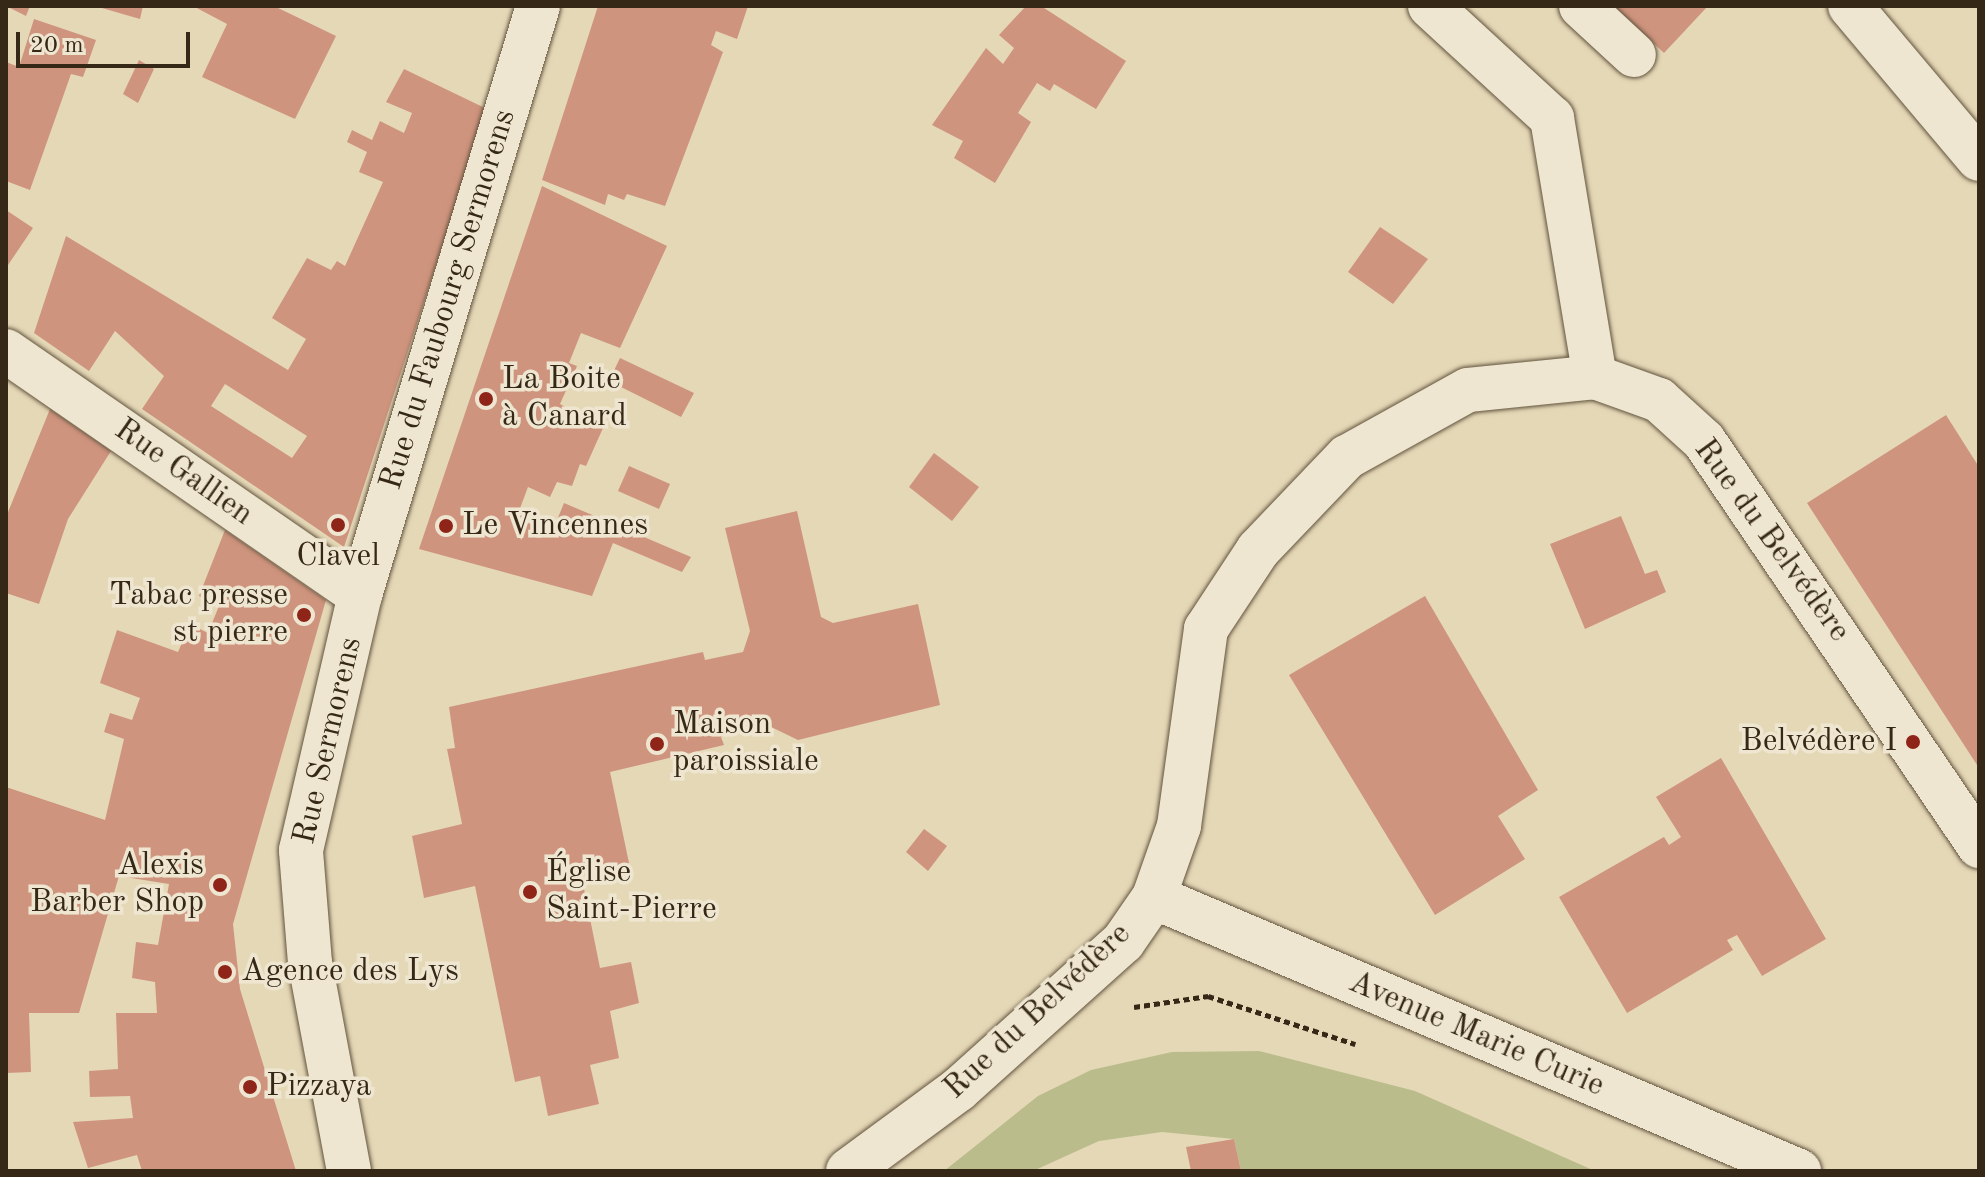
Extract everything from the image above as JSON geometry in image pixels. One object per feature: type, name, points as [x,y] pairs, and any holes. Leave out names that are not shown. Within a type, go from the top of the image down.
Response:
[{"type":"street","name":"Rue du Faubourg Sermorens","points":[[360,595],[538,6]]},
{"type":"street","points":[[1430,6],[1552,118],[1595,377]]},
{"type":"street","points":[[1581,6],[1634,55]]},
{"type":"street","points":[[1850,6],[1979,159]]},
{"type":"street","name":"Rue Gallien","points":[[6,351],[360,595]]},
{"type":"street","name":"Rue du Belvédère","points":[[848,1171],[1020,1035],[1123,942],[1154,897],[1179,826],[1206,629],[1258,550],[1347,457],[1468,390],[1595,377],[1659,400],[1704,441],[1979,846]]},
{"type":"street","name":"Rue Sermorens","points":[[349,1171],[310,963],[301,850],[360,595]]},
{"type":"street","name":"Avenue Marie Curie","points":[[1154,897],[1799,1171]]},
{"type":"path","points":[[1208,996],[1211,987]]},
{"type":"path","points":[[1129,1010],[1208,996],[1364,1047]]},
{"type":"green space","points":[[1259,1051],[1415,1091],[1595,1171],[1241,1171],[1234,1139],[1162,1132],[1099,1141],[1033,1171],[944,1171],[1038,1096],[1091,1070],[1172,1052]]},
{"type":"building","points":[[6,6],[30,6],[26,16]]},
{"type":"building","points":[[95,6],[143,6],[140,19]]},
{"type":"building","points":[[193,6],[274,6],[336,36],[295,119],[202,77],[227,24]]},
{"type":"building","points":[[598,6],[748,6],[737,39],[716,31],[711,45],[723,52],[665,206],[627,194],[624,200],[608,194],[605,205],[542,180]]},
{"type":"building","points":[[1026,6],[1041,6],[1126,61],[1096,109],[1054,84],[1050,91],[1037,83],[1018,113],[1031,122],[995,183],[954,158],[963,141],[932,125],[986,48],[1003,64],[1014,48],[999,35]]},
{"type":"building","points":[[1614,6],[1708,6],[1664,53]]},
{"type":"building","points":[[34,19],[96,40],[83,77],[71,74],[30,190],[6,181],[6,62],[19,67]]},
{"type":"building","points":[[139,60],[154,69],[138,103],[123,94]]},
{"type":"building","points":[[404,69],[487,109],[344,547],[142,409],[164,376],[115,331],[89,371],[34,333],[66,236],[288,370],[306,339],[272,318],[307,258],[331,270],[337,261],[345,266],[383,182],[359,172],[367,152],[347,142],[352,130],[372,140],[380,121],[404,133],[412,113],[386,102]],"holes":[[[225,384],[307,436],[292,458],[211,406]]]},
{"type":"building","points":[[542,186],[667,246],[620,348],[581,333],[569,363],[577,366],[560,404],[603,428],[586,466],[580,464],[572,486],[557,482],[550,497],[528,487],[519,511],[555,525],[564,503],[691,557],[682,572],[613,543],[592,596],[419,549]]},
{"type":"building","points":[[6,210],[33,228],[6,268]]},
{"type":"building","points":[[1380,227],[1428,259],[1393,304],[1348,272]]},
{"type":"building","points":[[620,358],[694,393],[681,417],[609,381]]},
{"type":"building","points":[[50,409],[111,451],[68,519],[39,604],[6,593],[6,517]]},
{"type":"building","points":[[1946,415],[1979,467],[1979,768],[1807,503]]},
{"type":"building","points":[[934,453],[979,487],[952,521],[909,487]]},
{"type":"building","points":[[629,466],[670,484],[659,509],[618,491]]},
{"type":"building","points":[[797,511],[821,617],[833,623],[918,604],[940,705],[798,740],[767,725],[721,737],[724,745],[610,772],[629,863],[581,874],[600,968],[631,962],[639,1003],[610,1011],[619,1058],[590,1065],[599,1104],[548,1116],[540,1076],[515,1082],[475,886],[424,898],[412,836],[462,824],[447,749],[455,748],[449,707],[703,652],[705,660],[743,652],[750,631],[725,528]]},
{"type":"building","points":[[1621,516],[1645,574],[1657,570],[1666,592],[1585,629],[1550,544]]},
{"type":"building","points":[[225,530],[326,600],[233,924],[240,989],[296,1171],[142,1171],[137,1155],[88,1168],[73,1122],[133,1118],[130,1096],[90,1097],[89,1071],[118,1069],[116,1013],[157,1013],[155,982],[132,978],[136,942],[158,945],[169,884],[119,876],[79,1013],[29,1013],[31,1072],[6,1073],[6,787],[105,820],[124,739],[104,732],[110,713],[132,720],[140,698],[100,683],[117,630],[178,652],[190,624],[208,633],[219,606],[199,596]]},
{"type":"building","points":[[1425,596],[1538,790],[1498,816],[1525,859],[1435,915],[1289,675]]},
{"type":"building","points":[[1721,758],[1826,939],[1762,976],[1737,935],[1727,940],[1733,950],[1627,1013],[1559,897],[1664,837],[1669,845],[1681,837],[1656,797]]},
{"type":"building","points":[[924,829],[947,846],[928,871],[906,852]]},
{"type":"building","points":[[1234,1139],[1241,1171],[1191,1171],[1186,1147]]},
{"type":"place","name":"La Boite à Canard","points":[[486,399]]},
{"type":"place","name":"Clavel","points":[[338,525]]},
{"type":"place","name":"Le Vincennes","points":[[446,526]]},
{"type":"place","name":"Tabac presse st pierre","points":[[304,615]]},
{"type":"place","name":"Belvédère I","points":[[1913,742]]},
{"type":"place","name":"Maison paroissiale","points":[[657,744]]},
{"type":"place","name":"Alexis Barber Shop","points":[[220,885]]},
{"type":"place","name":"Église Saint-Pierre","points":[[530,892]]},
{"type":"place","name":"Agence des Lys","points":[[225,972]]},
{"type":"place","name":"Pizzaya","points":[[250,1087]]}]
